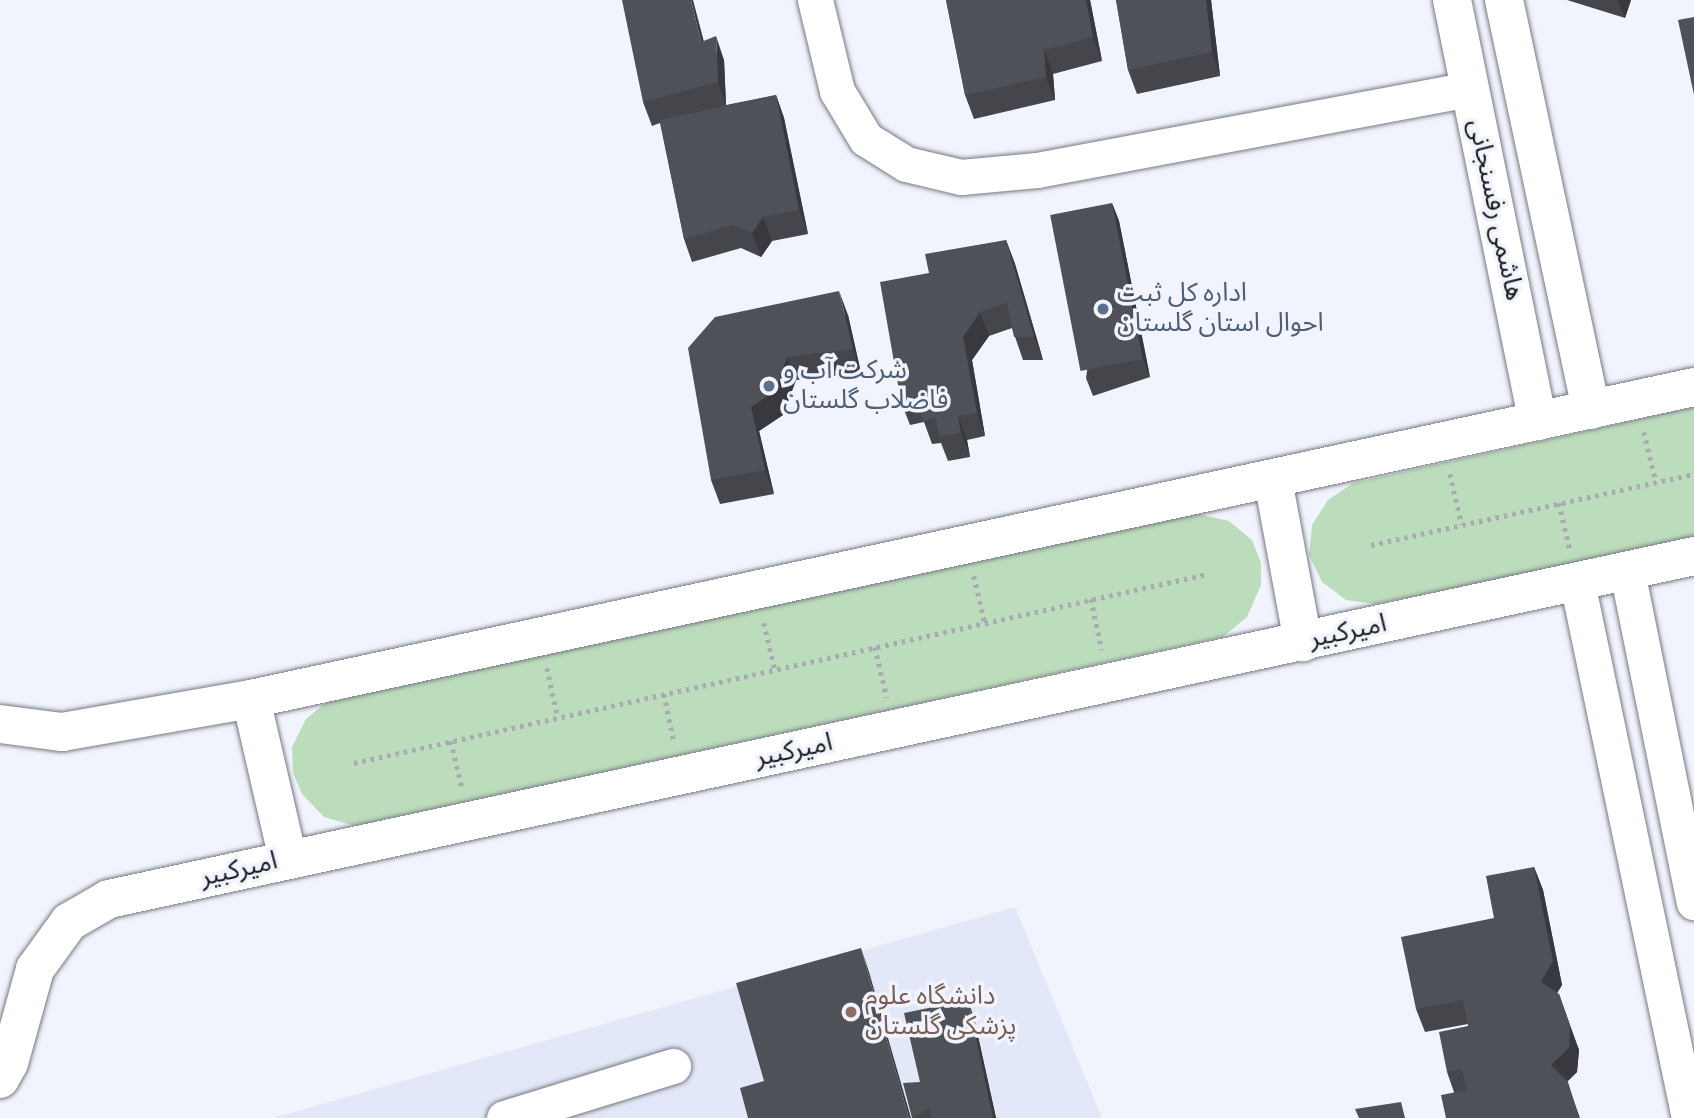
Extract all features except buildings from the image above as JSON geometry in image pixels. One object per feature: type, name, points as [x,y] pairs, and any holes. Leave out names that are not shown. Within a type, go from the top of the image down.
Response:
[{"type":"main road","name":"هاشمی رفسنجانی","points":[[1452,0],[1538,421]]},
{"type":"main road","name":"هاشمی رفسنجانی","points":[[1504,0],[1591,410]]},
{"type":"main road","points":[[0,724],[62,732],[251,699],[1694,387]]},
{"type":"main road","points":[[1273,480],[1303,642]]},
{"type":"main road","name":"امیرکبیر","points":[[0,1079],[9,1063],[35,969],[69,922],[109,899],[1694,556]]},
{"type":"main road","points":[[251,699],[288,859]]},
{"type":"street","points":[[815,0],[836,91],[866,139],[906,164],[961,177],[1037,170],[1470,89]]},
{"type":"street","points":[[1627,571],[1694,902]]},
{"type":"street","points":[[1577,582],[1689,1118]]},
{"type":"street","points":[[504,1118],[673,1066]]},
{"type":"path","points":[[1637,400],[1656,482]]},
{"type":"path","points":[[1443,442],[1462,525]]},
{"type":"path","points":[[1371,545],[1694,474]]},
{"type":"path","points":[[1559,503],[1577,582]]},
{"type":"path","points":[[967,545],[985,623]]},
{"type":"path","points":[[354,763],[1207,574]]},
{"type":"path","points":[[757,591],[775,670]]},
{"type":"path","points":[[1091,599],[1110,683]]},
{"type":"path","points":[[540,637],[558,718]]},
{"type":"path","points":[[876,648],[894,729]]},
{"type":"path","points":[[664,694],[682,775]]},
{"type":"path","points":[[452,741],[469,820]]},
{"type":"shaded area","name":"دانشگاه علوم پزشکی گلستان","points":[[1015,907],[1102,1118],[273,1118]]},
{"type":"green space","points":[[1694,407],[1694,540],[1375,604],[1346,600],[1322,582],[1309,555],[1312,525],[1328,500],[1353,483]]},
{"type":"green space","points":[[1194,513],[1229,521],[1252,540],[1261,563],[1261,585],[1247,617],[1223,637],[355,826],[324,817],[302,794],[293,773],[292,747],[306,719],[329,700]]},
{"type":"place","name":"اداره کل ثبت احوال استان گلستان","points":[[1103,309]]},
{"type":"place","name":"شرکت آب و فاضلاب گلستان","points":[[769,386]]},
{"type":"place","name":"دانشگاه علوم پزشکی گلستان","points":[[851,1012]]}]
